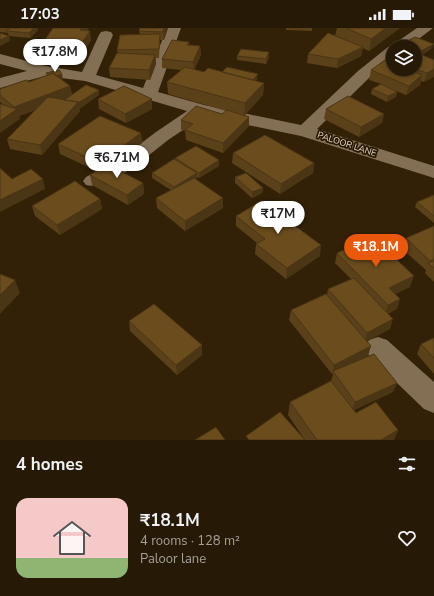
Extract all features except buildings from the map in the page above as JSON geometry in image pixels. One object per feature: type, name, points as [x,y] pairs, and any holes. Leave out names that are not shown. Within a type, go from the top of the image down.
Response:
[{"type":"street","points":[[149,95],[174,28]]},
{"type":"street","points":[[408,40],[423,30],[434,41]]},
{"type":"street","points":[[87,78],[106,35]]},
{"type":"street","name":"PALOOR LANE","points":[[386,56],[364,74],[305,131],[434,172]]},
{"type":"street","points":[[0,59],[45,71],[87,78],[201,110],[305,131]]},
{"type":"street","points":[[0,83],[45,71]]},
{"type":"street","points":[[93,181],[126,164],[162,136],[201,110]]},
{"type":"street","points":[[378,348],[434,400]]}]
